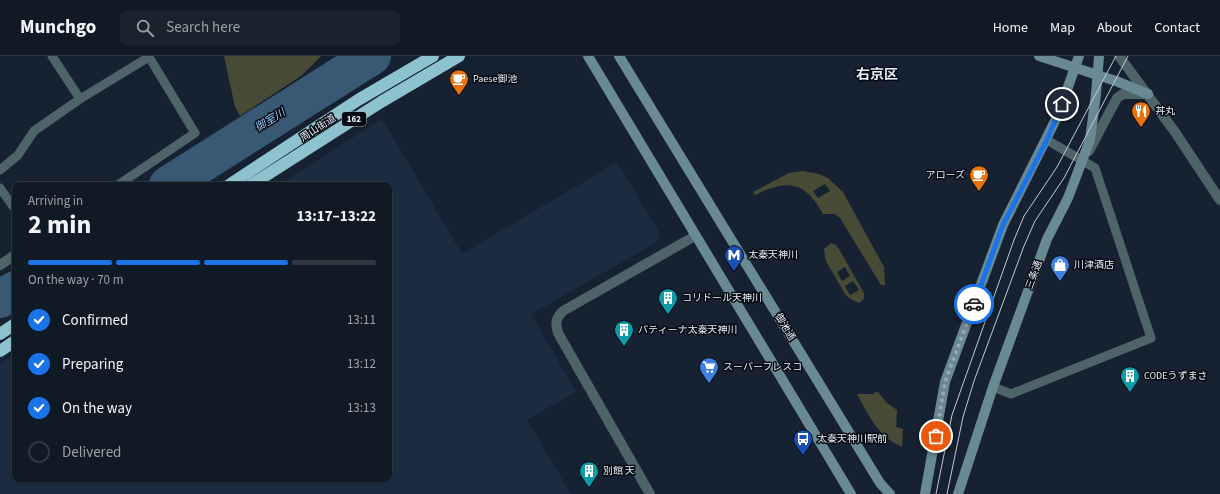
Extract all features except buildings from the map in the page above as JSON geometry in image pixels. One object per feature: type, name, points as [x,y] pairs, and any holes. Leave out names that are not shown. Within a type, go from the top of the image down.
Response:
[{"type":"highway","name":"周山街道","points":[[234,182],[358,100],[433,56]]},
{"type":"highway","name":"周山街道","points":[[256,182],[381,102],[459,56]]},
{"type":"highway","points":[[0,334],[12,326]]},
{"type":"highway","points":[[0,351],[12,343]]},
{"type":"street","points":[[588,56],[851,494]]},
{"type":"street","name":"御池通","points":[[619,56],[880,483],[890,494]]},
{"type":"street","points":[[1039,56],[1075,69],[1098,75],[1148,94]]},
{"type":"street","points":[[925,494],[945,382],[1003,225],[1047,140],[1079,56]]},
{"type":"street","name":"三条通","points":[[958,494],[993,387],[1047,239],[1068,198],[1090,140],[1099,56]]},
{"type":"street","points":[[1119,56],[1148,94],[1220,200]]},
{"type":"street","points":[[1082,160],[1089,152],[1117,98],[1123,94],[1148,94]]},
{"type":"street","points":[[650,494],[558,333],[556,325],[557,319],[563,311],[695,236]]},
{"type":"street","points":[[0,265],[12,257]]},
{"type":"lane","points":[[52,56],[80,99]]},
{"type":"lane","points":[[0,170],[18,155],[34,131],[80,99],[149,57],[195,133],[122,182]]},
{"type":"lane","points":[[993,387],[1011,394],[1151,338],[1095,168],[1047,140]]},
{"type":"lane","points":[[0,188],[12,205]]},
{"type":"shaded area","points":[[382,119],[462,254],[617,162],[660,234],[657,242],[531,314],[576,392],[527,420],[571,494],[0,494],[0,364],[12,356],[12,482],[392,482],[392,182],[284,182]]},
{"type":"green space","points":[[224,56],[321,56],[301,76],[240,116],[235,107]]},
{"type":"green space","points":[[803,171],[819,174],[828,178],[843,192],[884,267],[885,285],[881,285],[840,218],[835,214],[823,214],[816,203],[802,189],[786,185],[766,190],[755,195],[753,192],[789,173]],"holes":[[[825,184],[830,191],[818,198],[813,191]]]},
{"type":"green space","points":[[831,243],[836,245],[839,249],[864,293],[864,299],[859,303],[849,298],[845,294],[826,261],[824,249]],"holes":[[[845,267],[850,276],[842,281],[837,272]],[[853,281],[859,290],[850,295],[845,286]]]},
{"type":"green space","points":[[875,392],[878,392],[887,403],[897,410],[896,427],[903,429],[902,447],[880,431],[870,418],[857,394],[874,394]]},
{"type":"waterway","name":"御室川","points":[[173,182],[372,56]]},
{"type":"waterway","name":"御室川","points":[[0,299],[12,292]]},
{"type":"tram line","points":[[936,494],[952,415],[1014,240],[1024,216],[1057,167],[1116,56]]},
{"type":"tram line","points":[[947,494],[963,417],[974,381],[1024,246],[1035,221],[1064,178],[1128,56]]},
{"type":"way so far","points":[[936,436],[945,382],[974,304]]},
{"type":"place","name":"Paese御池","points":[[459,96]]},
{"type":"place","name":"丼丸","points":[[1141,128]]},
{"type":"place","name":"アローズ","points":[[979,192]]},
{"type":"place","name":"太秦天神川","points":[[734,272]]},
{"type":"place","name":"川津酒店","points":[[1060,282]]},
{"type":"place","name":"コリドール天神川","points":[[668,315]]},
{"type":"place","name":"パティーナ太秦天神川","points":[[624,347]]},
{"type":"place","name":"スーパーフレスコ","points":[[709,384]]},
{"type":"place","name":"CODEうずまさ","points":[[1130,393]]},
{"type":"place","name":"太秦天神川駅前","points":[[803,456]]},
{"type":"place","name":"別館 天","points":[[589,488]]},
{"type":"district","name":"右京区","points":[[877,75]]},
{"type":"route","points":[[974,304],[1003,225],[1047,140],[1062,104]]}]
